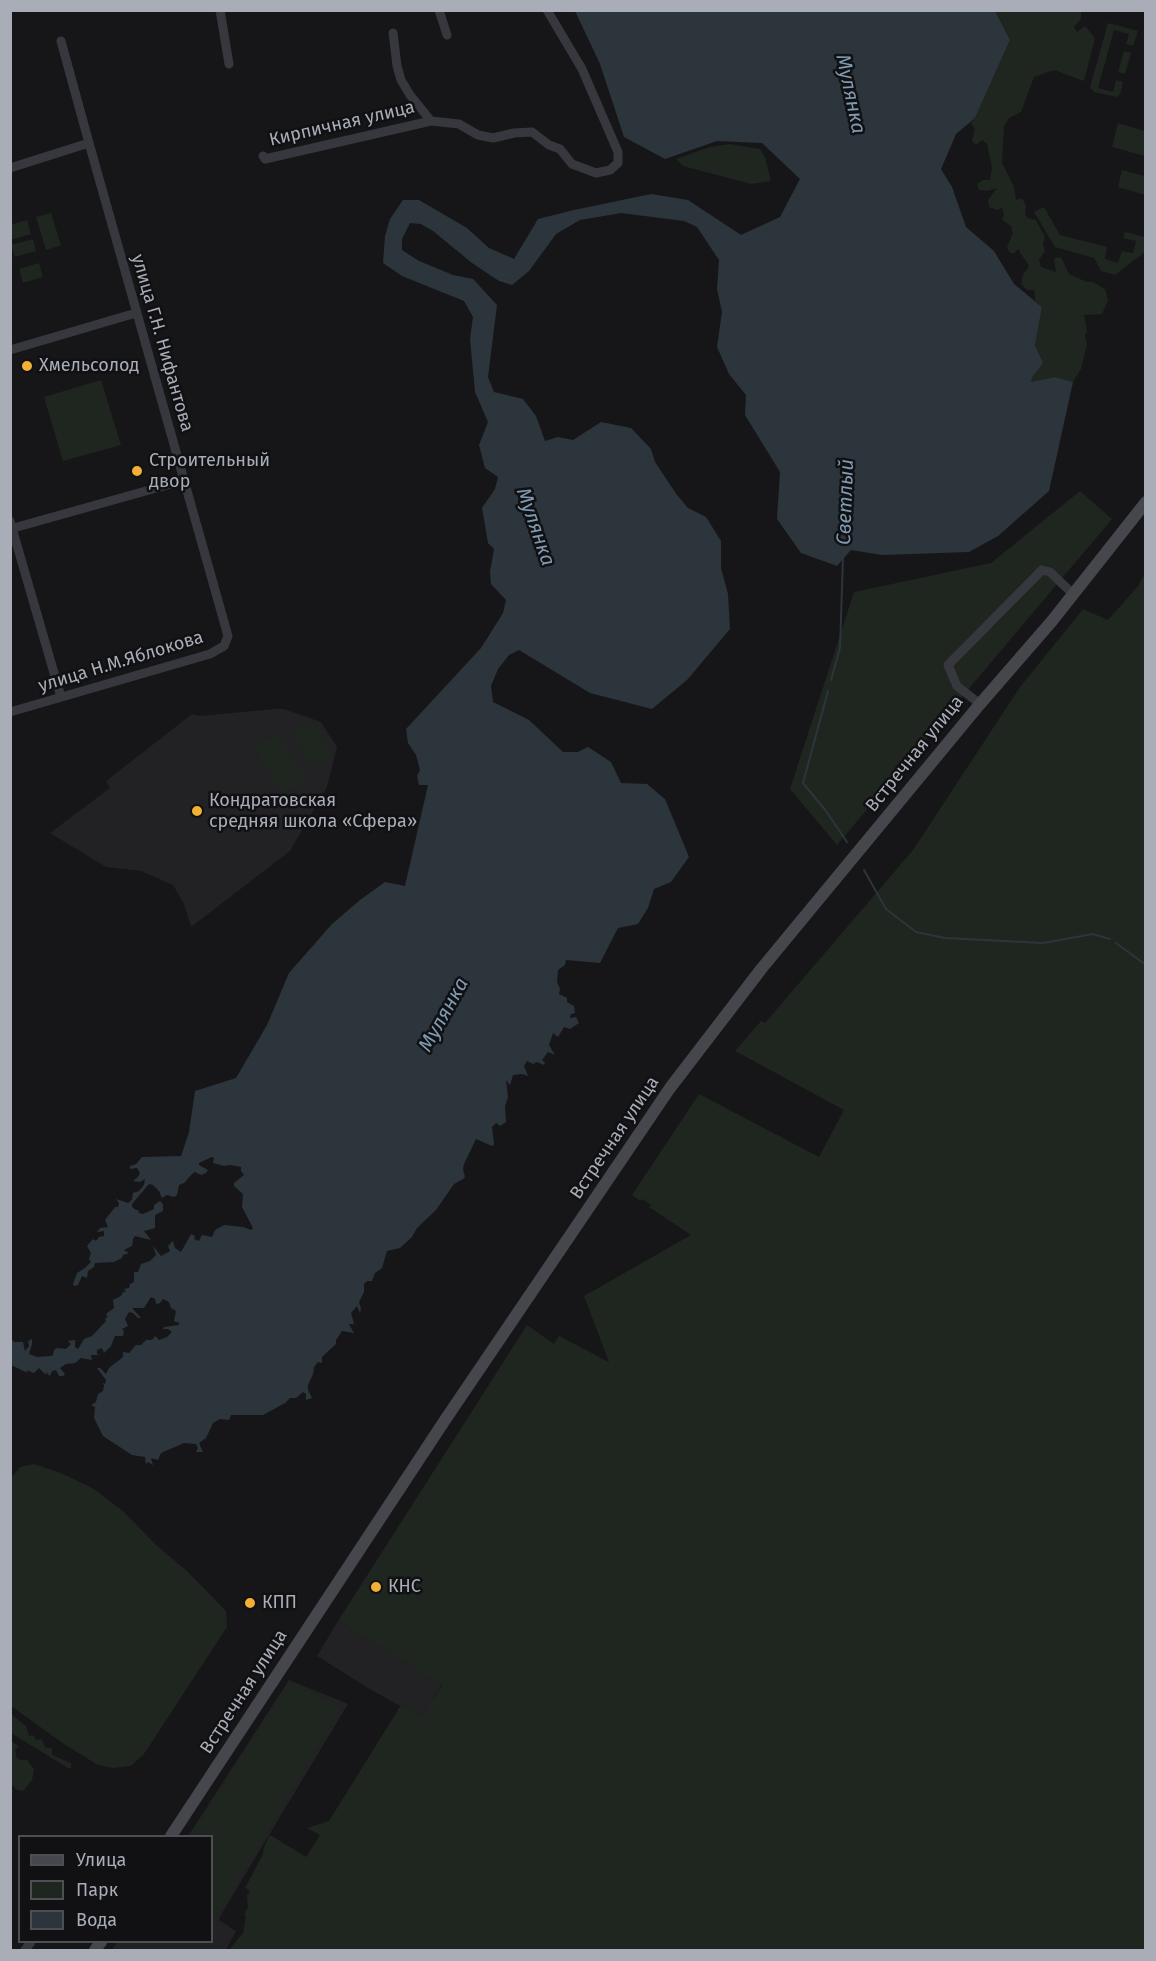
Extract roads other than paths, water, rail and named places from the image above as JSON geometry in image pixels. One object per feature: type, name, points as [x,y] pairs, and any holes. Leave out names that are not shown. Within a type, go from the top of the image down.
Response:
[{"type":"main road","name":"Встречная улица","points":[[172,1835],[445,1420],[670,1088],[762,968],[1073,594],[1146,502]]},
{"type":"street","points":[[220,10],[229,64]]},
{"type":"street","points":[[439,10],[447,35]]},
{"type":"street","name":"Кирпичная улица","points":[[263,156],[266,159],[431,121],[459,124],[478,135],[494,138],[514,133],[532,132],[549,145],[560,149],[572,164],[596,173],[610,170],[618,163],[618,152],[582,69],[548,10]]},
{"type":"street","name":"Кирпичная улица","points":[[393,33],[401,80],[431,121]]},
{"type":"street","name":"улица Г.Н. Нифантова","points":[[61,41],[136,313],[228,630]]},
{"type":"street","points":[[10,168],[89,143]]},
{"type":"street","points":[[10,350],[136,313]]},
{"type":"street","points":[[61,697],[11,526],[184,480]]},
{"type":"street","points":[[980,704],[957,686],[948,665],[1042,570],[1050,573],[1073,594]]},
{"type":"street","name":"улица Н.М.Яблокова","points":[[10,712],[210,654],[227,642],[228,630]]},
{"type":"water","name":"Мулянка","points":[[575,11],[995,11],[1010,40],[975,118],[956,134],[941,169],[952,187],[966,227],[994,251],[1014,284],[1042,307],[1035,345],[1043,363],[1031,382],[1055,377],[1073,382],[1049,491],[998,536],[969,552],[882,555],[851,550],[837,566],[801,553],[777,519],[780,472],[745,415],[746,395],[729,374],[717,347],[722,312],[717,289],[719,260],[697,227],[684,221],[621,213],[580,220],[556,234],[529,271],[512,285],[499,281],[472,263],[433,231],[421,224],[410,223],[402,239],[402,250],[419,261],[453,275],[473,279],[497,305],[488,377],[494,392],[523,399],[536,416],[545,441],[558,437],[573,440],[601,422],[631,428],[651,449],[655,462],[677,495],[688,508],[706,517],[721,541],[721,568],[728,594],[730,629],[687,680],[652,709],[590,693],[519,650],[509,655],[498,669],[491,686],[493,702],[529,720],[563,752],[578,752],[588,747],[611,762],[621,783],[647,784],[665,799],[689,857],[671,882],[654,889],[648,908],[638,924],[618,928],[600,963],[566,960],[565,965],[558,970],[559,994],[567,998],[567,1002],[574,1006],[575,1013],[571,1014],[570,1018],[576,1017],[579,1023],[570,1029],[564,1027],[558,1037],[553,1033],[549,1045],[555,1055],[548,1052],[542,1060],[544,1065],[527,1061],[524,1066],[528,1076],[513,1075],[510,1085],[506,1080],[508,1097],[505,1106],[506,1122],[500,1126],[496,1123],[492,1127],[494,1144],[492,1146],[476,1139],[464,1164],[465,1177],[454,1184],[436,1210],[417,1228],[412,1237],[400,1248],[387,1251],[382,1268],[375,1273],[372,1281],[364,1284],[364,1292],[359,1302],[360,1313],[357,1306],[351,1313],[354,1324],[349,1324],[354,1333],[342,1331],[336,1344],[322,1357],[322,1363],[318,1362],[314,1367],[308,1385],[312,1398],[306,1400],[306,1394],[303,1392],[263,1415],[231,1415],[229,1420],[220,1419],[213,1423],[206,1438],[199,1443],[203,1452],[196,1452],[198,1448],[196,1444],[184,1443],[161,1453],[158,1460],[151,1458],[153,1465],[148,1462],[146,1464],[145,1457],[132,1455],[103,1436],[94,1418],[95,1407],[91,1405],[96,1402],[98,1394],[103,1391],[102,1383],[105,1384],[106,1380],[97,1368],[106,1374],[109,1368],[123,1357],[123,1352],[129,1353],[136,1345],[152,1340],[155,1336],[159,1340],[167,1337],[172,1332],[163,1329],[164,1327],[179,1325],[174,1321],[176,1311],[171,1308],[169,1302],[163,1299],[156,1304],[155,1299],[151,1297],[144,1308],[132,1308],[141,1318],[129,1312],[125,1319],[128,1326],[122,1329],[123,1336],[115,1336],[111,1346],[104,1353],[102,1348],[97,1350],[97,1354],[100,1355],[91,1355],[92,1360],[81,1358],[75,1363],[66,1364],[60,1368],[65,1374],[63,1376],[59,1376],[56,1370],[52,1371],[50,1376],[39,1368],[34,1373],[26,1370],[28,1373],[11,1365],[11,1338],[14,1342],[23,1342],[25,1351],[29,1346],[28,1341],[32,1339],[29,1354],[37,1357],[51,1356],[57,1348],[66,1349],[71,1344],[68,1341],[75,1340],[75,1347],[78,1349],[84,1339],[92,1336],[106,1321],[107,1313],[114,1308],[113,1300],[126,1292],[124,1289],[129,1288],[134,1282],[134,1272],[138,1272],[141,1264],[150,1261],[156,1255],[153,1246],[161,1256],[170,1251],[168,1246],[173,1241],[175,1248],[181,1252],[191,1234],[199,1241],[202,1235],[212,1237],[215,1230],[224,1225],[251,1230],[253,1228],[242,1207],[243,1194],[234,1186],[234,1183],[244,1175],[241,1167],[213,1163],[214,1158],[212,1157],[199,1163],[208,1170],[206,1173],[192,1174],[179,1185],[177,1195],[174,1197],[167,1195],[162,1198],[159,1191],[149,1184],[132,1207],[143,1214],[154,1209],[154,1205],[160,1201],[163,1204],[163,1211],[155,1215],[155,1228],[144,1231],[151,1240],[135,1236],[132,1246],[124,1250],[129,1253],[114,1262],[95,1263],[94,1267],[88,1271],[87,1278],[82,1276],[78,1285],[73,1284],[77,1273],[91,1262],[89,1259],[91,1253],[87,1246],[93,1239],[96,1241],[99,1237],[104,1236],[104,1231],[97,1232],[100,1228],[108,1227],[105,1220],[115,1207],[118,1207],[119,1203],[116,1199],[128,1203],[132,1200],[133,1193],[139,1191],[144,1185],[145,1179],[140,1182],[133,1181],[140,1173],[137,1168],[130,1169],[130,1166],[136,1164],[142,1157],[181,1156],[189,1132],[195,1091],[236,1078],[267,1025],[289,973],[332,924],[360,900],[385,882],[405,886],[428,785],[419,785],[417,776],[420,770],[416,755],[408,743],[406,729],[481,648],[503,613],[506,600],[491,584],[490,572],[494,549],[488,543],[482,508],[495,489],[498,477],[485,468],[479,445],[488,422],[475,392],[470,339],[473,317],[464,301],[402,276],[383,263],[385,236],[390,219],[403,200],[419,200],[467,228],[489,248],[514,259],[538,219],[651,194],[688,200],[741,235],[780,217],[800,179],[762,143],[717,141],[665,159],[624,137],[600,64]]},
{"type":"waterway","name":"Светлый","points":[[831,680],[840,648],[843,558]]},
{"type":"waterway","name":"Светлый","points":[[828,691],[803,783],[847,842]]},
{"type":"waterway","name":"Светлый","points":[[864,870],[886,909],[916,932],[945,938],[1043,943],[1093,934],[1110,939]]},
{"type":"waterway","points":[[1116,943],[1146,965]]},
{"type":"place","name":"Хмельсолод","points":[[27,366]]},
{"type":"place","name":"Строительный двор","points":[[137,471]]},
{"type":"place","name":"Кондратовская средняя школа «Сфера»","points":[[197,811]]},
{"type":"place","name":"КНС","points":[[376,1587]]},
{"type":"place","name":"КПП","points":[[250,1603]]}]
